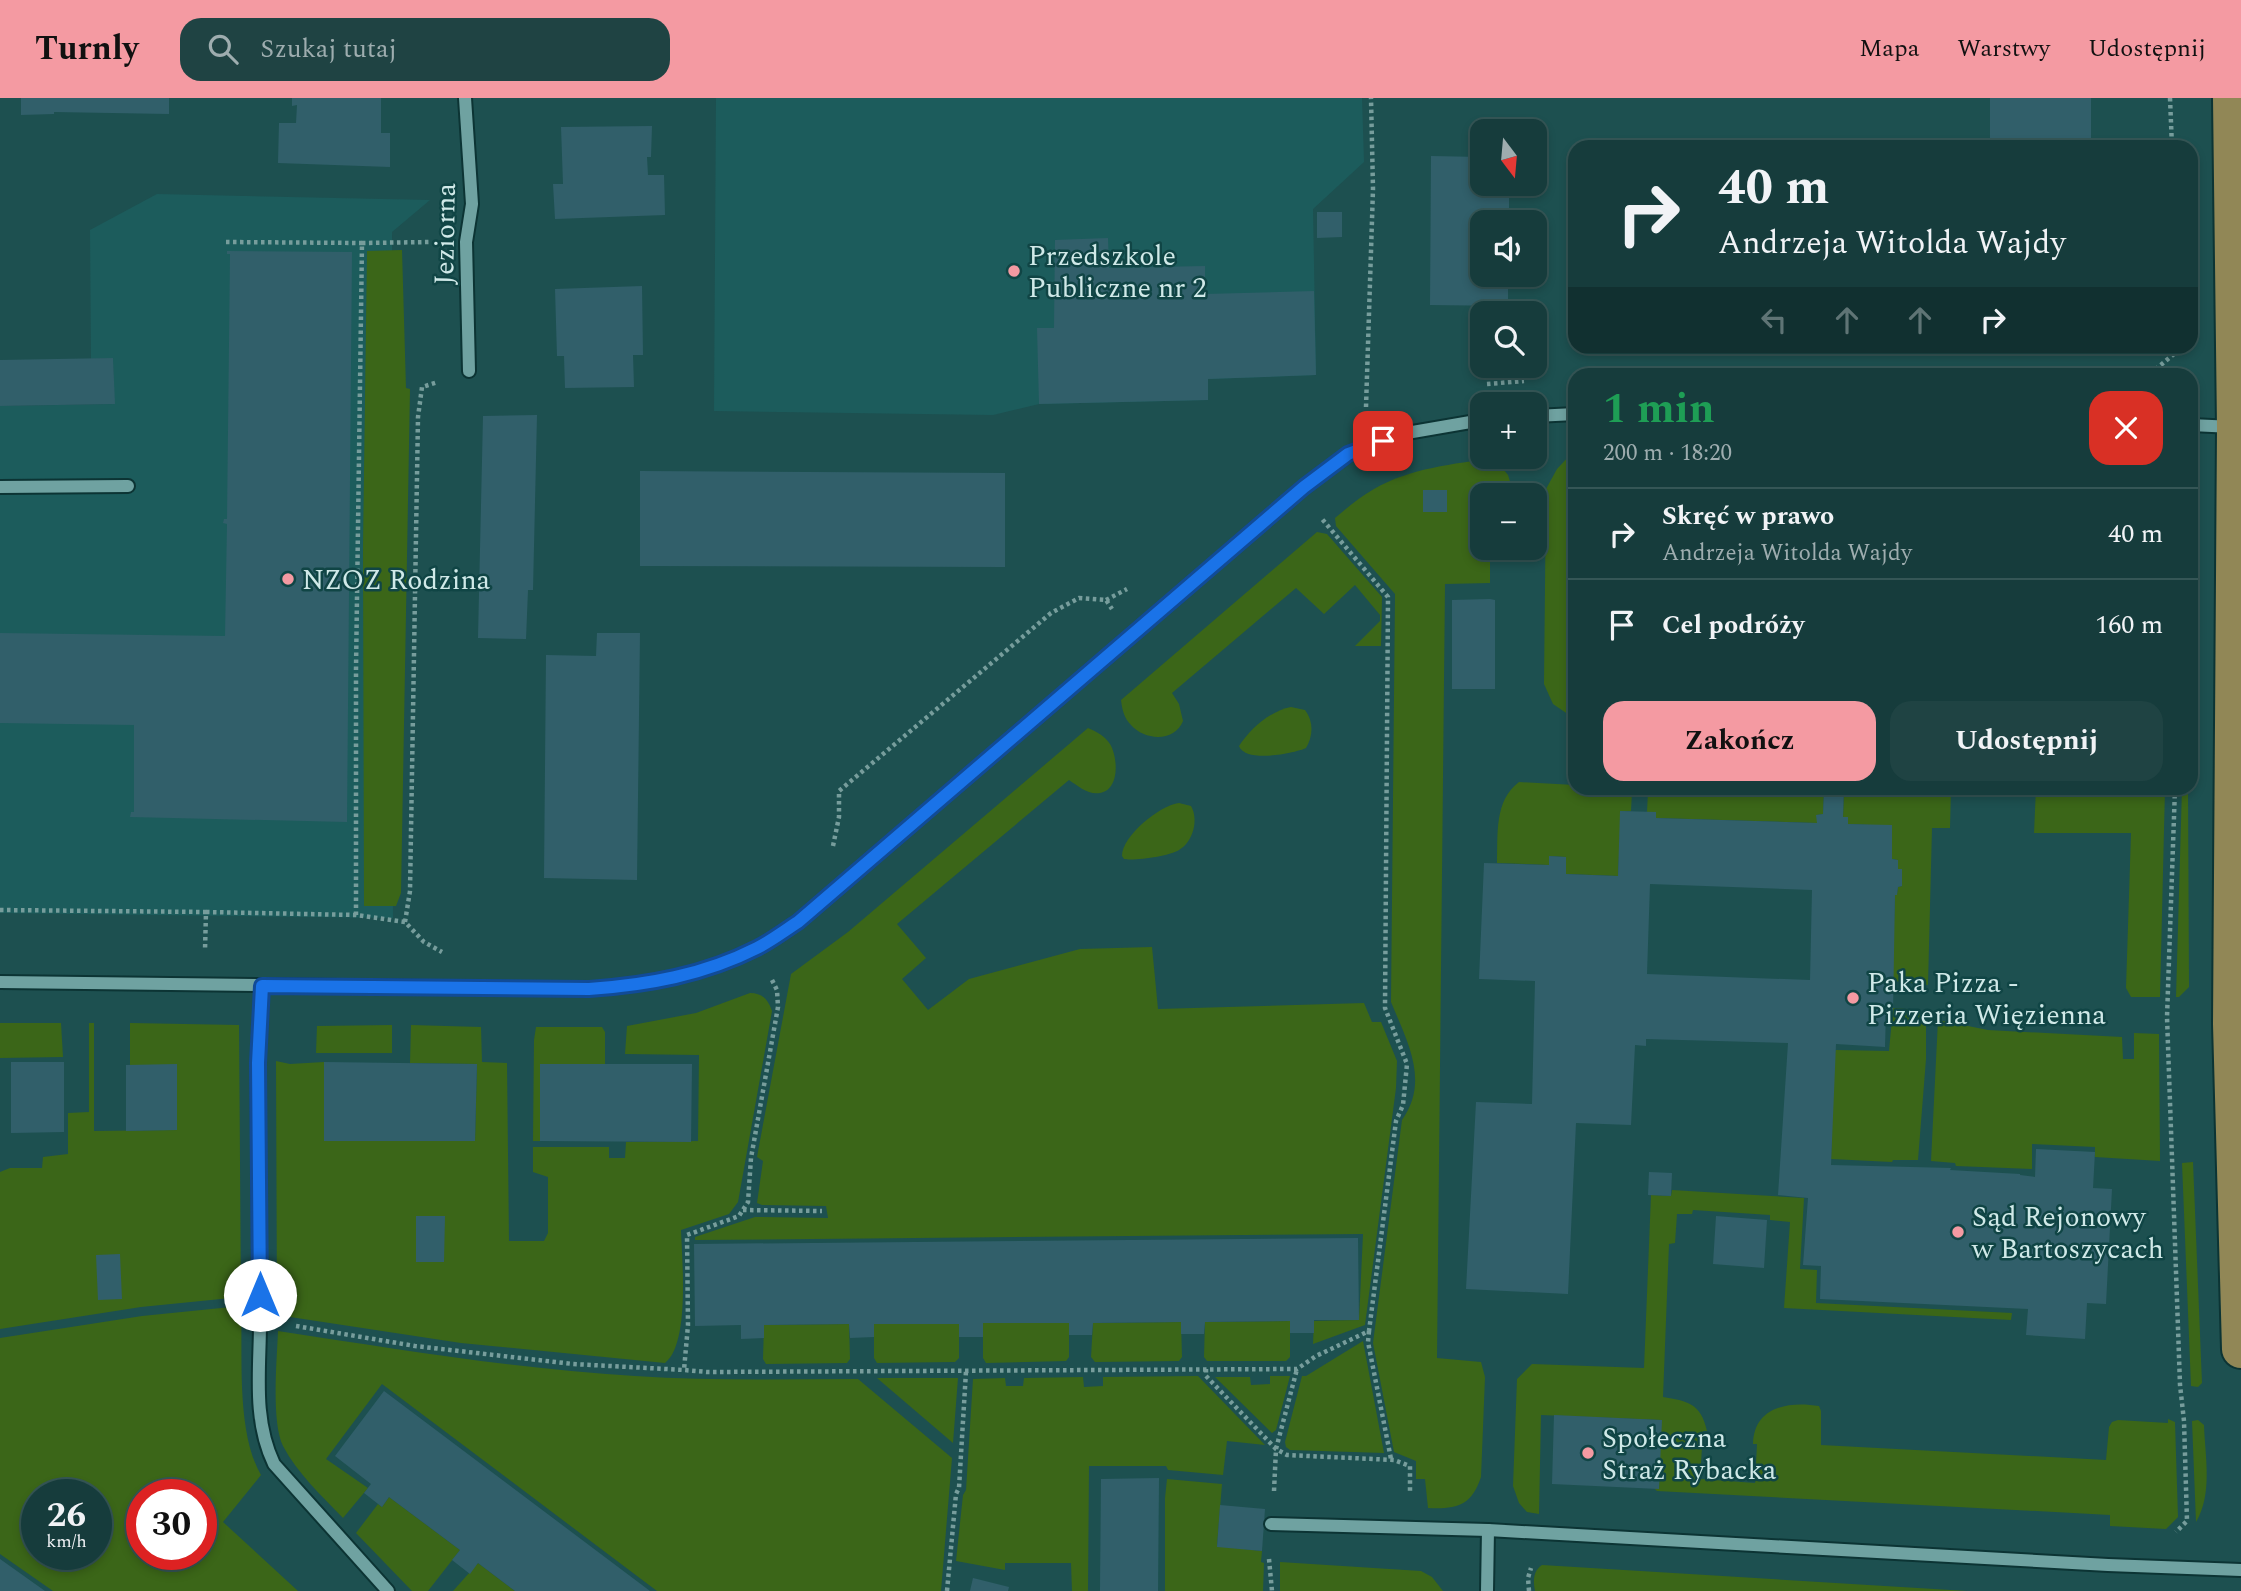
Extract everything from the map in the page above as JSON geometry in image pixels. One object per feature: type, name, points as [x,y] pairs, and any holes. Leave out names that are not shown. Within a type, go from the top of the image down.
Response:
[{"type":"main road","points":[[2232,98],[2236,428],[2236,1025],[2241,1349]]},
{"type":"street","name":"Jeziorna","points":[[465,98],[472,205],[466,242],[469,371]]},
{"type":"street","points":[[1547,415],[1568,414]]},
{"type":"street","points":[[0,982],[589,989],[630,986],[674,978],[724,962],[757,948],[798,922],[1304,487],[1348,454],[1401,434],[1470,422]]},
{"type":"street","points":[[2198,425],[2236,428]]},
{"type":"street","points":[[0,487],[128,486]]},
{"type":"street","points":[[262,986],[258,1063],[260,1415],[265,1446],[274,1465],[388,1591]]},
{"type":"street","points":[[1271,1524],[1488,1530],[2241,1570]]},
{"type":"street","points":[[1487,1591],[1488,1530]]},
{"type":"path","points":[[1366,407],[1373,189],[1371,98]]},
{"type":"path","points":[[2170,98],[2172,140]]},
{"type":"path","points":[[226,242],[466,242]]},
{"type":"path","points":[[356,915],[356,669],[362,243]]},
{"type":"path","points":[[2157,368],[2174,354]]},
{"type":"path","points":[[405,922],[410,891],[418,416],[422,387],[469,371]]},
{"type":"path","points":[[1312,525],[1329,510]]},
{"type":"path","points":[[1321,517],[1388,597],[1385,1008],[1407,1064],[1403,1105],[1396,1121],[1368,1342],[1391,1459]]},
{"type":"path","points":[[832,846],[839,817],[839,792],[1051,613],[1079,598],[1106,600],[1130,636]]},
{"type":"path","points":[[2170,1538],[2187,1521],[2167,1017],[2175,795]]},
{"type":"path","points":[[0,910],[356,915],[405,922],[424,942],[444,953]]},
{"type":"path","points":[[205,958],[206,912]]},
{"type":"path","points":[[684,1370],[688,1325],[687,1235],[739,1216],[748,1202],[751,1158],[779,1007],[777,990],[771,976],[761,980]]},
{"type":"path","points":[[743,1210],[822,1211]]},
{"type":"path","points":[[261,1321],[415,1346],[573,1364],[707,1372],[1297,1368],[1369,1331]]},
{"type":"path","points":[[1272,1591],[1269,1560],[1276,1449],[1297,1368]]},
{"type":"path","points":[[1206,1369],[1206,1376],[1276,1449],[1287,1455],[1391,1459],[1410,1466],[1409,1528]]},
{"type":"path","points":[[947,1591],[956,1494],[959,1488],[965,1371]]},
{"type":"shaded area","name":"Przedszkole Publiczne nr 2","points":[[716,98],[1362,98],[1364,162],[1313,209],[1316,375],[1208,379],[1208,400],[1039,404],[993,415],[714,411]]},
{"type":"shaded area","points":[[157,194],[430,200],[392,232],[393,918],[0,913],[0,406],[114,404],[113,358],[91,359],[90,230]]},
{"type":"green space","points":[[402,250],[406,388],[410,389],[401,893],[396,906],[364,906],[363,548],[367,251]]},
{"type":"green space","points":[[1568,457],[1568,714],[1553,704],[1544,684],[1547,487],[1557,469]]},
{"type":"green space","points":[[1470,462],[1470,469],[1503,469],[1510,483],[1470,483],[1470,560],[1490,560],[1490,583],[1445,584],[1437,1358],[1481,1362],[1485,1377],[1481,1477],[1467,1500],[1447,1508],[1428,1508],[1425,1479],[1416,1479],[1416,1461],[1394,1452],[1373,1343],[1402,1120],[1410,1105],[1415,1076],[1409,1046],[1391,1002],[1395,594],[1336,526],[1335,518],[1354,502],[1388,482],[1432,468]]},
{"type":"green space","points":[[1317,532],[1327,534],[1382,597],[1381,646],[1355,646],[1380,621],[1380,615],[1355,585],[1324,614],[1296,588],[1172,693],[1179,704],[1183,721],[1173,733],[1167,736],[1151,736],[1131,725],[1121,700]]},
{"type":"green space","points":[[1291,707],[1305,710],[1310,719],[1311,734],[1306,748],[1270,756],[1243,751],[1239,746],[1255,727],[1276,712]]},
{"type":"green space","points":[[1088,728],[1103,736],[1113,750],[1116,772],[1111,786],[1106,791],[1091,793],[1069,780],[897,924],[926,958],[902,979],[928,1010],[969,979],[1080,949],[1152,947],[1158,1009],[1364,1003],[1372,1022],[1381,1022],[1397,1061],[1396,1088],[1365,1325],[1313,1344],[1314,1321],[1359,1320],[1363,1234],[695,1240],[695,1237],[755,1217],[828,1218],[826,1206],[757,1203],[763,1161],[757,1157],[791,974],[848,932]]},
{"type":"green space","points":[[1519,782],[1568,785],[1568,795],[1632,795],[1631,811],[1621,811],[1618,876],[1566,874],[1566,857],[1549,856],[1549,865],[1497,863],[1501,808]]},
{"type":"green space","points":[[1648,795],[1824,795],[1823,814],[1817,815],[1817,823],[1656,818],[1647,812]]},
{"type":"green space","points":[[1844,795],[1951,795],[1950,828],[1932,828],[1928,985],[1894,981],[1892,976],[1895,895],[1898,887],[1902,886],[1902,869],[1898,869],[1898,860],[1892,859],[1892,826],[1848,824],[1848,817],[1843,817]]},
{"type":"green space","points":[[2036,795],[2165,795],[2160,997],[2131,997],[2126,988],[2131,833],[2034,833]]},
{"type":"green space","points":[[2182,795],[2188,795],[2189,987],[2176,997]]},
{"type":"green space","points":[[1179,803],[1191,806],[1193,812],[1193,830],[1188,842],[1175,852],[1161,856],[1124,859],[1124,848],[1135,831],[1162,809]]},
{"type":"green space","points":[[750,993],[764,998],[772,1011],[738,1202],[729,1214],[681,1230],[681,1320],[673,1353],[665,1363],[461,1343],[277,1315],[276,1061],[290,1064],[324,1062],[324,1141],[475,1141],[477,1064],[410,1063],[411,1025],[481,1027],[482,1062],[507,1063],[509,1241],[544,1241],[548,1233],[548,1177],[533,1172],[533,1147],[609,1147],[609,1158],[625,1158],[626,1142],[698,1141],[699,1055],[625,1054],[627,1026],[696,1013]]},
{"type":"green space","points":[[1893,1008],[1926,1016],[1926,1059],[1918,1160],[1892,1162],[1831,1159],[1834,1052],[1889,1051]]},
{"type":"green space","points":[[1938,1020],[1988,1030],[2122,1037],[2123,1059],[2134,1059],[2134,1033],[2159,1034],[2160,1161],[2095,1157],[2095,1147],[2032,1144],[2032,1169],[1956,1166],[1955,1163],[1931,1161]]},
{"type":"green space","points":[[0,1023],[61,1023],[63,1057],[0,1058]]},
{"type":"green space","points":[[89,1023],[94,1023],[94,1131],[177,1130],[177,1065],[130,1065],[130,1023],[239,1025],[241,1297],[141,1307],[0,1329],[0,1172],[10,1168],[42,1168],[43,1157],[68,1154],[68,1113],[89,1112]]},
{"type":"green space","points":[[392,1025],[392,1053],[316,1053],[317,1026]]},
{"type":"green space","points":[[536,1027],[602,1027],[605,1032],[605,1064],[540,1064],[540,1141],[533,1141]]},
{"type":"green space","points":[[2193,1162],[2202,1383],[2198,1387],[2191,1386],[2182,1163]]},
{"type":"green space","points":[[1672,1190],[1804,1198],[1800,1269],[1817,1270],[1816,1303],[2012,1313],[2011,1320],[1784,1308],[1790,1222],[1770,1220],[1770,1215],[1693,1210],[1692,1214],[1677,1214],[1675,1243],[1669,1244],[1663,1397],[1686,1402],[1701,1414],[1707,1431],[1703,1431],[1700,1479],[1755,1483],[1755,1432],[1766,1414],[1785,1406],[1819,1406],[1821,1445],[2106,1460],[2109,1427],[2112,1422],[2118,1420],[2168,1423],[2168,1419],[2175,1422],[2178,1517],[2166,1529],[2110,1526],[2110,1515],[1657,1491],[1654,1488],[1659,1488],[1661,1420],[1541,1415],[1539,1514],[1527,1512],[1519,1503],[1513,1486],[1517,1379],[1532,1364],[1644,1368],[1651,1195],[1671,1196]]},
{"type":"green space","points":[[241,1306],[244,1416],[253,1457],[261,1475],[223,1522],[298,1591],[53,1591],[23,1570],[112,1570],[112,1479],[21,1479],[21,1569],[0,1554],[0,1338],[142,1316]]},
{"type":"green space","points":[[1290,1321],[1290,1357],[1286,1361],[1207,1361],[1204,1357],[1205,1322]]},
{"type":"green space","points":[[1181,1322],[1182,1357],[1179,1361],[1095,1362],[1091,1357],[1093,1323]]},
{"type":"green space","points":[[983,1323],[1069,1323],[1069,1357],[1066,1361],[986,1363],[983,1358]]},
{"type":"green space","points":[[849,1324],[850,1359],[847,1363],[766,1364],[763,1359],[764,1325]]},
{"type":"green space","points":[[874,1324],[959,1324],[959,1358],[955,1362],[877,1363],[874,1358]]},
{"type":"green space","points":[[278,1331],[456,1358],[590,1373],[691,1379],[858,1379],[952,1458],[941,1591],[657,1591],[382,1384],[326,1459],[368,1488],[343,1518],[303,1475],[283,1446],[279,1435],[276,1406]]},
{"type":"green space","points":[[1363,1341],[1384,1453],[1290,1450],[1285,1442],[1302,1376]]},
{"type":"green space","points":[[1198,1376],[1265,1445],[1227,1441],[1223,1475],[1168,1470],[1166,1466],[1089,1466],[1088,1591],[1072,1591],[1071,1563],[1005,1563],[1005,1570],[956,1561],[963,1495],[966,1490],[973,1379],[1005,1378],[1006,1386],[1023,1386],[1024,1378],[1083,1377],[1084,1387],[1103,1386],[1103,1377]]},
{"type":"green space","points":[[1270,1376],[1290,1376],[1276,1430],[1272,1433],[1215,1377],[1250,1377],[1251,1385],[1270,1384]]},
{"type":"green space","points":[[877,1378],[958,1378],[953,1443]]},
{"type":"green space","points":[[2198,1420],[2204,1425],[2207,1475],[2205,1499],[2196,1522],[2192,1421]]},
{"type":"green space","points":[[1167,1479],[1222,1484],[1217,1546],[1262,1551],[1263,1591],[1165,1591]]},
{"type":"green space","points":[[389,1497],[460,1550],[428,1591],[412,1591],[356,1533],[378,1504],[382,1507]]},
{"type":"green space","points":[[1280,1562],[1421,1571],[1432,1577],[1443,1591],[1280,1591]]},
{"type":"green space","points":[[478,1563],[515,1591],[453,1591]]},
{"type":"green space","points":[[1542,1565],[1967,1591],[1535,1591],[1534,1576]]},
{"type":"building","points":[[21,98],[169,98],[169,114],[54,112],[21,115]]},
{"type":"building","points":[[292,98],[381,98],[381,133],[390,133],[390,167],[278,163],[279,123],[296,123],[297,105],[292,106]]},
{"type":"building","points":[[1990,98],[2091,98],[2091,140],[1990,140]]},
{"type":"building","points":[[652,126],[651,157],[647,157],[648,175],[664,175],[665,215],[555,219],[553,184],[563,184],[561,127]]},
{"type":"building","points":[[1431,156],[1470,157],[1470,196],[1509,196],[1509,210],[1470,210],[1470,287],[1508,287],[1508,301],[1470,301],[1470,306],[1430,305]]},
{"type":"building","points":[[1317,212],[1342,212],[1342,237],[1317,238]]},
{"type":"building","points":[[1108,238],[1109,268],[1205,266],[1205,294],[1314,291],[1316,375],[1208,379],[1208,400],[1039,404],[1037,328],[1054,328],[1055,240]]},
{"type":"building","name":"NZOZ Rodzina","points":[[227,251],[352,252],[347,822],[130,817],[131,812],[134,812],[134,725],[0,723],[0,633],[225,636],[227,524],[223,523],[224,519],[227,519],[230,254],[227,254]]},
{"type":"building","points":[[642,286],[643,355],[633,355],[634,387],[565,388],[564,356],[557,356],[555,289]]},
{"type":"building","points":[[113,358],[115,404],[0,406],[0,360]]},
{"type":"building","points":[[537,415],[533,590],[528,590],[526,639],[478,638],[483,416]]},
{"type":"building","points":[[640,471],[1005,473],[1005,567],[640,566]]},
{"type":"building","points":[[1423,490],[1447,490],[1447,512],[1423,512]]},
{"type":"building","points":[[1452,600],[1495,600],[1495,689],[1452,689]]},
{"type":"building","points":[[597,633],[640,633],[637,880],[544,878],[546,655],[596,656]]},
{"type":"building","points":[[1824,795],[1844,795],[1843,817],[1848,817],[1848,824],[1892,825],[1892,859],[1898,860],[1898,869],[1902,869],[1902,886],[1898,887],[1895,895],[1893,1012],[1886,1012],[1885,1047],[1836,1044],[1831,1165],[1951,1168],[1950,1170],[2035,1177],[2036,1149],[2095,1152],[2093,1188],[2112,1189],[2106,1304],[2087,1303],[2085,1339],[2026,1335],[2028,1309],[1820,1299],[1821,1266],[1803,1265],[1808,1198],[1778,1195],[1788,1043],[1646,1039],[1646,1046],[1635,1045],[1631,1125],[1576,1123],[1568,1294],[1466,1289],[1476,1102],[1532,1104],[1535,981],[1479,979],[1484,863],[1549,865],[1549,856],[1566,857],[1566,874],[1618,876],[1620,811],[1656,812],[1656,818],[1817,823],[1816,815],[1823,814]],"holes":[[[1650,884],[1812,890],[1810,980],[1647,974]]]},
{"type":"building","points":[[11,1062],[64,1062],[64,1132],[11,1133]]},
{"type":"building","points":[[324,1062],[477,1064],[475,1141],[324,1141]]},
{"type":"building","points":[[177,1064],[177,1130],[126,1131],[126,1065]]},
{"type":"building","points":[[540,1064],[692,1064],[691,1142],[540,1141]]},
{"type":"building","points":[[1649,1172],[1672,1173],[1671,1196],[1648,1195]]},
{"type":"building","points":[[416,1216],[445,1216],[444,1262],[416,1262]]},
{"type":"building","points":[[1716,1216],[1767,1220],[1764,1268],[1713,1264]]},
{"type":"building","points":[[1358,1238],[1359,1320],[1314,1320],[1314,1333],[1290,1333],[1290,1321],[1205,1322],[1204,1334],[1181,1334],[1181,1322],[1093,1323],[1092,1335],[1069,1335],[1069,1323],[983,1323],[983,1337],[959,1337],[959,1324],[874,1324],[874,1337],[850,1338],[849,1324],[764,1325],[764,1338],[741,1339],[741,1325],[695,1326],[694,1244]]},
{"type":"building","points":[[120,1254],[122,1299],[98,1300],[96,1255]]},
{"type":"building","points":[[384,1391],[650,1591],[515,1591],[478,1563],[470,1574],[452,1560],[460,1550],[389,1497],[382,1507],[364,1493],[371,1484],[335,1456]]},
{"type":"building","points":[[1554,1415],[1662,1420],[1659,1489],[1552,1484]]},
{"type":"building","points":[[1159,1478],[1158,1591],[1100,1591],[1101,1479]]},
{"type":"building","points":[[1220,1505],[1265,1509],[1262,1551],[1217,1547]]},
{"type":"building","points":[[0,1559],[45,1591],[0,1591]]},
{"type":"building","points":[[973,1578],[1009,1587],[1008,1591],[970,1591]]},
{"type":"place","name":"Przedszkole Publiczne nr 2","points":[[1014,271]]},
{"type":"place","name":"NZOZ Rodzina","points":[[288,579]]},
{"type":"place","name":"Paka Pizza - Pizzeria Więzienna","points":[[1853,998]]},
{"type":"place","name":"Sąd Rejonowy w Bartoszycach","points":[[1958,1232]]},
{"type":"place","name":"Społeczna Straż Rybacka","points":[[1588,1453]]},
{"type":"route","points":[[260,1295],[258,1063],[262,986],[589,989],[630,986],[674,978],[757,948],[798,922],[1304,487],[1348,454],[1383,441]]}]
